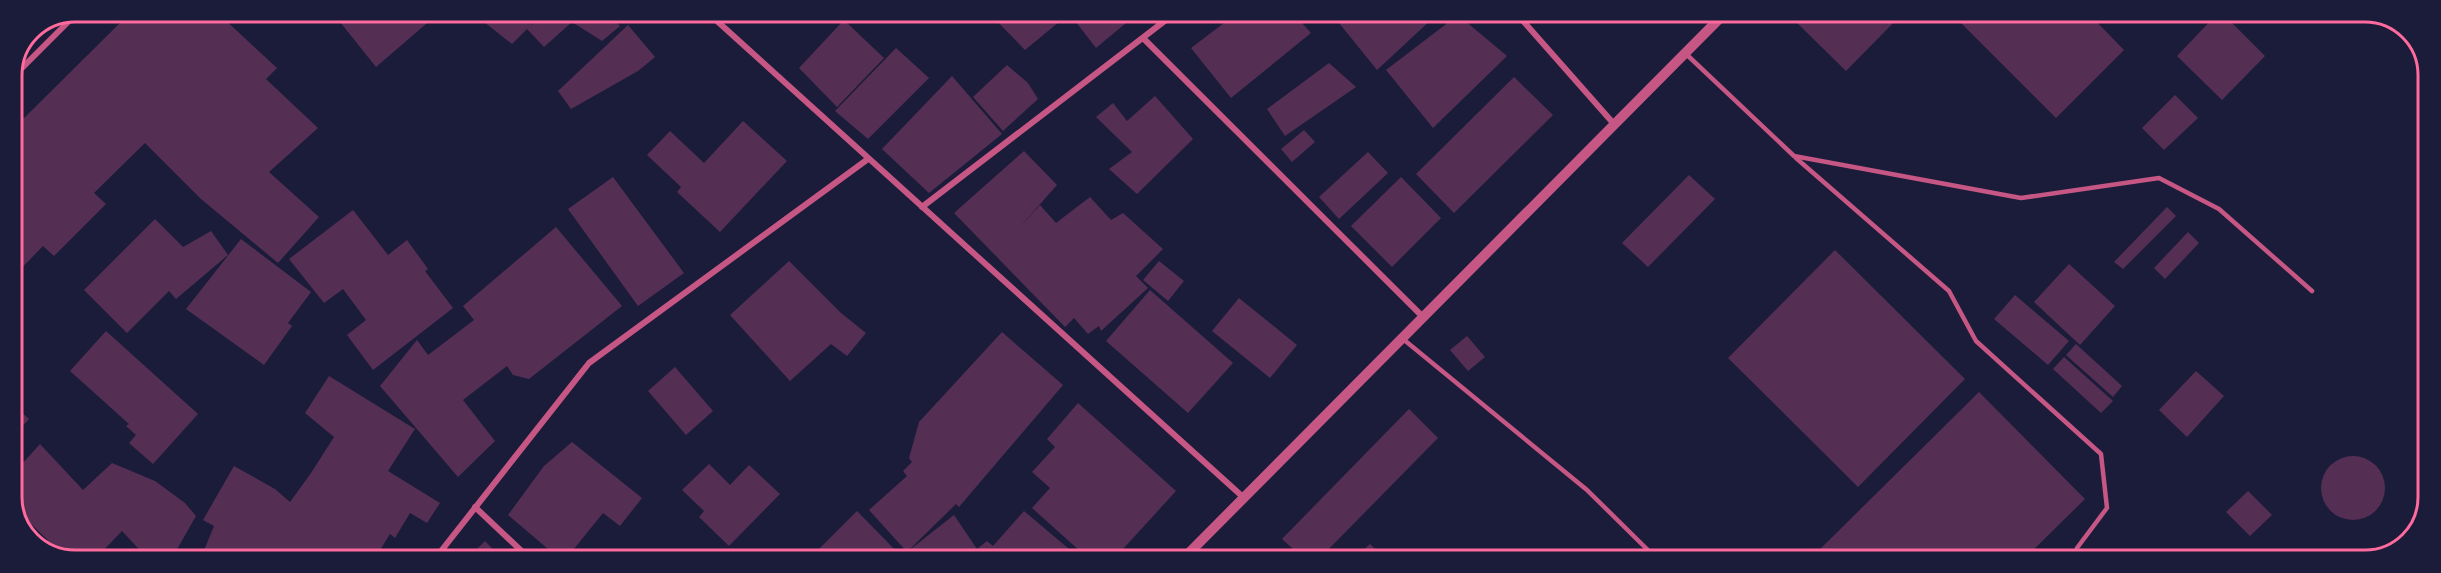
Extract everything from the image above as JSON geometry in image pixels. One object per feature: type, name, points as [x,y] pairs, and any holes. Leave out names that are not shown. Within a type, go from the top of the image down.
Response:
[{"type":"street","points":[[718,22],[1243,497]]},
{"type":"street","points":[[922,207],[1163,22]]},
{"type":"street","points":[[1524,22],[1614,124]]},
{"type":"street","points":[[1192,550],[1716,22]]},
{"type":"street","points":[[24,66],[66,24]]},
{"type":"street","points":[[1143,38],[1422,316]]},
{"type":"street","points":[[442,550],[589,363],[868,159]]},
{"type":"street","points":[[475,507],[520,550]]},
{"type":"lane","points":[[1685,52],[1794,156],[1949,291],[1976,341],[2102,454],[2107,508],[2077,548]]},
{"type":"lane","points":[[1794,156],[2021,198],[2159,178],[2219,209],[2312,291]]},
{"type":"lane","points":[[1401,338],[1587,490],[1648,550]]},
{"type":"building","points":[[121,22],[227,22],[277,68],[266,79],[318,128],[269,172],[319,217],[278,263],[201,199],[145,143],[94,193],[106,204],[54,256],[43,246],[22,267],[22,120]]},
{"type":"building","points":[[340,22],[428,22],[376,67]]},
{"type":"building","points":[[484,22],[534,22],[530,26],[535,22],[572,22],[544,47],[527,29],[512,44]]},
{"type":"building","points":[[572,22],[616,22],[620,26],[602,41]]},
{"type":"building","points":[[842,22],[846,22],[884,58],[837,107],[799,68]]},
{"type":"building","points":[[998,22],[1059,22],[1025,50]]},
{"type":"building","points":[[1076,22],[1127,22],[1096,48]]},
{"type":"building","points":[[1225,22],[1301,22],[1311,33],[1231,98],[1191,48]]},
{"type":"building","points":[[1338,22],[1429,22],[1377,70]]},
{"type":"building","points":[[1449,22],[1466,22],[1507,56],[1433,128],[1386,70]]},
{"type":"building","points":[[1796,22],[1894,22],[1846,71]]},
{"type":"building","points":[[1960,22],[2097,22],[2124,50],[2056,118]]},
{"type":"building","points":[[2209,22],[2231,22],[2265,56],[2222,100],[2177,56]]},
{"type":"building","points":[[628,25],[655,57],[638,71],[571,109],[558,91]]},
{"type":"building","points":[[896,48],[929,78],[868,139],[835,111]]},
{"type":"building","points":[[1329,63],[1356,87],[1285,136],[1267,109]]},
{"type":"building","points":[[1007,65],[1028,83],[1038,99],[1003,131],[973,97]]},
{"type":"building","points":[[952,76],[1002,134],[929,193],[882,149]]},
{"type":"building","points":[[1514,77],[1553,115],[1454,213],[1416,174]]},
{"type":"building","points":[[2175,95],[2198,118],[2164,150],[2142,128]]},
{"type":"building","points":[[1155,96],[1193,139],[1137,194],[1109,169],[1132,152],[1096,117],[1113,103],[1127,121]]},
{"type":"building","points":[[743,121],[787,161],[720,232],[677,192],[681,187],[647,155],[670,131],[704,163]]},
{"type":"building","points":[[1304,130],[1315,142],[1292,162],[1281,149]]},
{"type":"building","points":[[1024,151],[1057,185],[1018,229],[1040,205],[1056,223],[1090,197],[1111,220],[1123,213],[1163,249],[1136,276],[1148,288],[1101,331],[1099,326],[1088,334],[1074,318],[1065,327],[954,213]]},
{"type":"building","points":[[1368,152],[1388,173],[1339,219],[1319,197]]},
{"type":"building","points":[[1689,175],[1715,199],[1648,267],[1622,243]]},
{"type":"building","points":[[613,177],[684,273],[638,306],[568,209]]},
{"type":"building","points":[[1401,177],[1441,218],[1392,267],[1351,226]]},
{"type":"building","points":[[2167,207],[2176,216],[2123,269],[2114,262]]},
{"type":"building","points":[[353,210],[388,255],[407,240],[428,269],[425,271],[453,308],[373,370],[347,335],[366,320],[343,289],[324,303],[289,259]]},
{"type":"building","points":[[155,219],[183,247],[211,231],[228,255],[176,299],[169,291],[127,333],[84,290]]},
{"type":"building","points":[[556,227],[622,306],[529,379],[513,375],[507,366],[463,400],[495,441],[458,477],[380,386],[417,340],[428,355],[474,320],[463,306]]},
{"type":"building","points":[[2188,232],[2199,243],[2165,279],[2154,268]]},
{"type":"building","points":[[241,239],[311,292],[288,323],[292,326],[264,365],[186,309]]},
{"type":"building","points":[[1835,250],[1965,379],[1858,487],[1728,358]]},
{"type":"building","points":[[789,261],[841,313],[866,333],[847,356],[831,344],[790,381],[730,315]]},
{"type":"building","points":[[1159,261],[1184,281],[1168,301],[1143,280]]},
{"type":"building","points":[[2069,264],[2115,306],[2080,345],[2034,302]]},
{"type":"building","points":[[1150,290],[1233,363],[1188,413],[1106,341]]},
{"type":"building","points":[[2015,295],[2069,341],[2048,365],[1994,319]]},
{"type":"building","points":[[1239,298],[1297,345],[1270,378],[1212,331]]},
{"type":"building","points":[[106,331],[198,414],[153,464],[129,443],[136,435],[126,426],[129,424],[70,371]]},
{"type":"building","points":[[1002,332],[1063,385],[959,507],[956,504],[909,550],[905,550],[869,510],[907,476],[903,471],[912,462],[909,458],[919,422]]},
{"type":"building","points":[[1467,336],[1485,357],[1468,371],[1450,350]]},
{"type":"building","points":[[2076,344],[2122,386],[2113,397],[2066,355]]},
{"type":"building","points":[[2064,357],[2113,401],[2101,413],[2053,369]]},
{"type":"building","points":[[675,367],[713,411],[686,435],[648,391]]},
{"type":"building","points":[[2196,371],[2224,396],[2187,437],[2159,410]]},
{"type":"building","points":[[329,376],[415,429],[388,471],[440,503],[427,523],[410,513],[395,538],[390,534],[380,550],[204,550],[214,526],[203,520],[234,466],[275,489],[290,502],[334,437],[305,413]]},
{"type":"building","points":[[1979,392],[2085,499],[2033,550],[1819,550]]},
{"type":"building","points":[[1078,403],[1176,491],[1122,550],[1079,550],[1032,508],[1050,488],[1032,472],[1055,447],[1047,439]]},
{"type":"building","points":[[1409,409],[1438,438],[1328,550],[1294,550],[1282,539]]},
{"type":"building","points":[[23,414],[29,419],[23,426]]},
{"type":"building","points":[[572,442],[642,498],[620,526],[603,513],[573,550],[549,550],[508,515],[544,466]]},
{"type":"building","points":[[40,444],[83,490],[112,463],[155,481],[185,503],[196,516],[177,550],[140,550],[122,531],[104,550],[75,550],[55,546],[29,521],[24,511],[23,463]]},
{"type":"building","points":[[2347,456],[2359,456],[2376,465],[2383,476],[2385,488],[2383,500],[2376,511],[2359,520],[2347,520],[2335,515],[2326,506],[2321,494],[2321,482],[2326,470],[2335,461]]},
{"type":"building","points":[[709,464],[730,485],[749,465],[780,494],[729,546],[699,517],[704,511],[682,490]]},
{"type":"building","points":[[2248,491],[2272,515],[2250,536],[2226,512]]},
{"type":"building","points":[[857,511],[895,550],[818,550]]},
{"type":"building","points":[[1024,511],[1070,550],[910,550],[954,515],[977,549],[987,541],[993,546]]},
{"type":"building","points":[[485,541],[494,550],[476,550]]},
{"type":"building","points":[[1370,544],[1376,550],[1364,550]]}]
